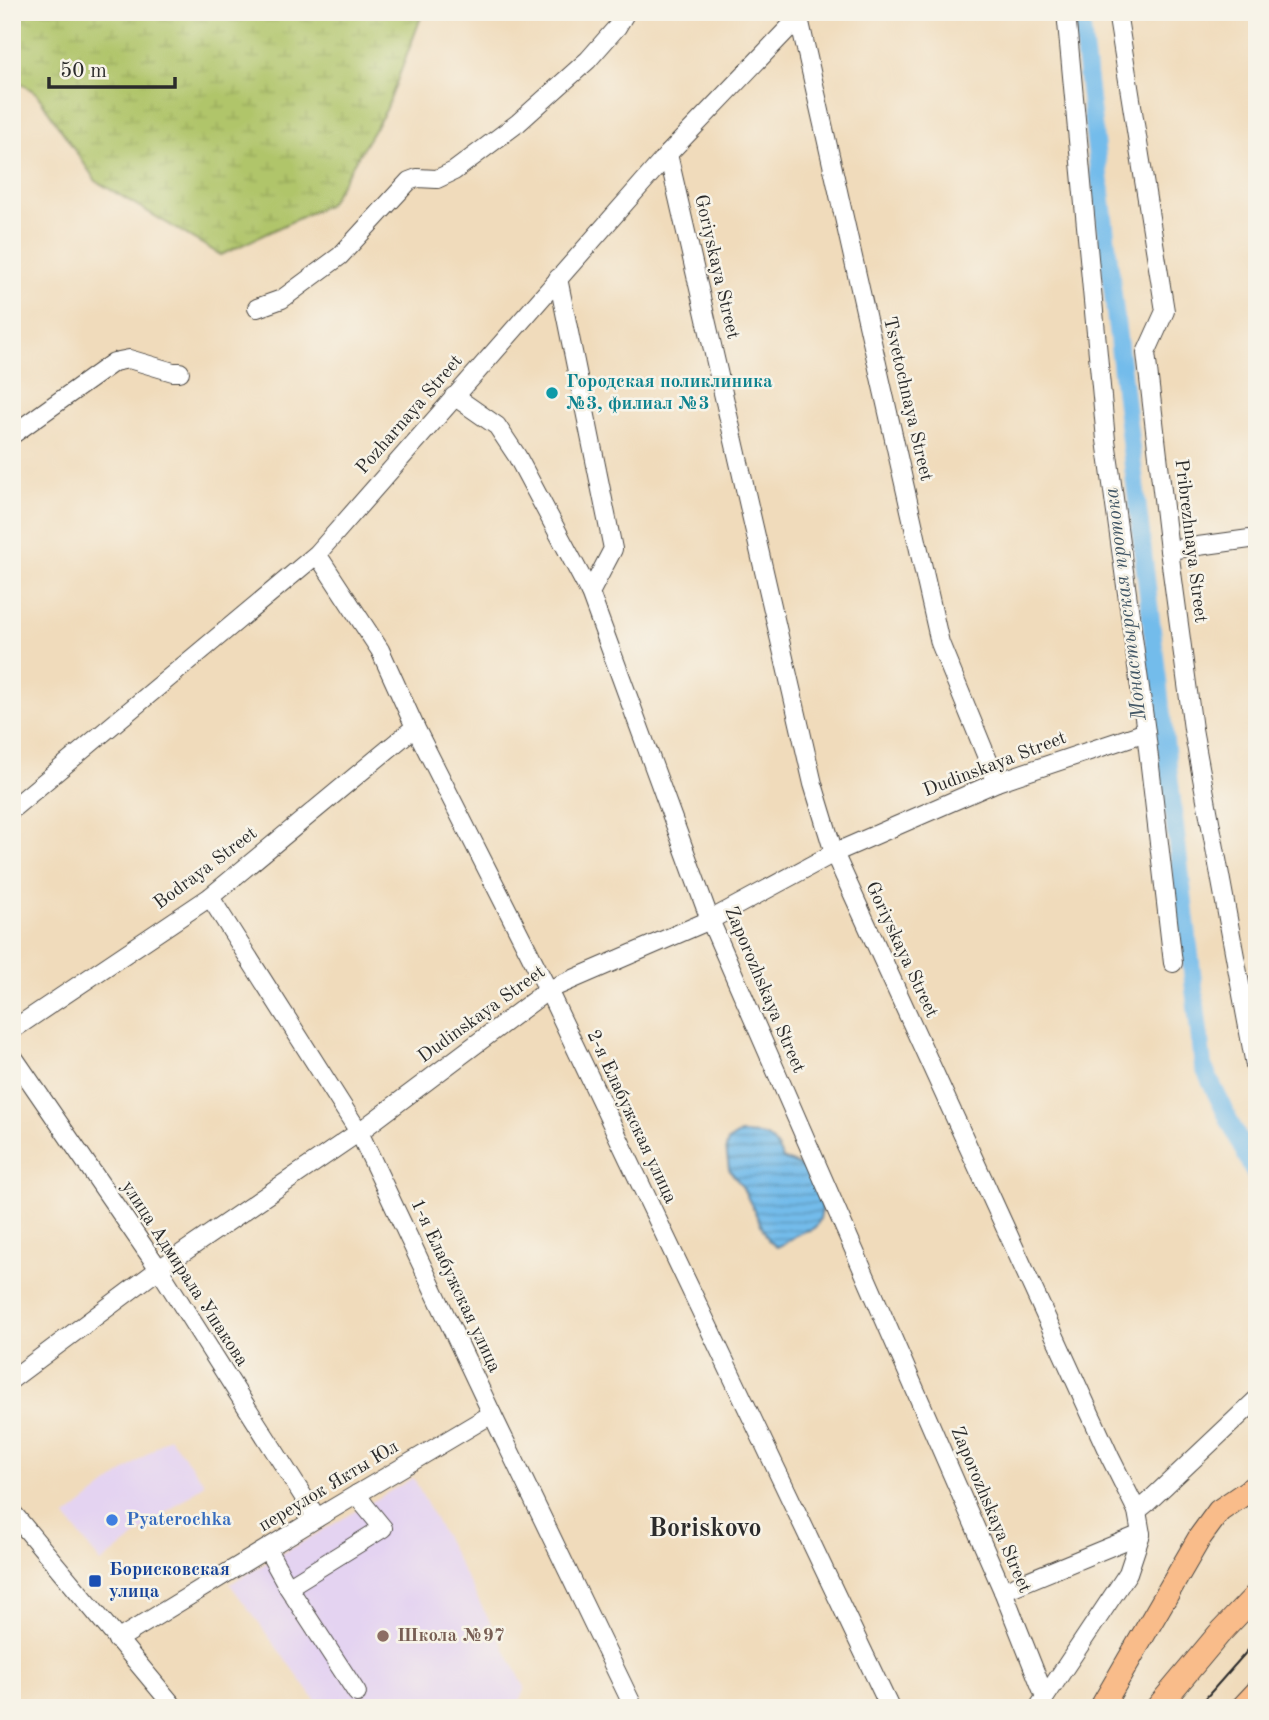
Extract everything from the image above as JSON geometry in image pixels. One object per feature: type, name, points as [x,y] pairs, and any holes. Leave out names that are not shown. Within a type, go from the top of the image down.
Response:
[{"type":"main road","points":[[1101,1708],[1200,1537],[1219,1511],[1257,1485]]},
{"type":"main road","points":[[1157,1708],[1219,1634],[1257,1594]]},
{"type":"main road","points":[[1242,1708],[1257,1692]]},
{"type":"street","points":[[257,308],[282,299],[340,256],[410,181],[417,177],[437,179],[454,171],[519,123],[588,60],[617,27],[626,12]]},
{"type":"street","points":[[1066,12],[1106,440],[1146,732],[1172,963]]},
{"type":"street","name":"Pribrezhnaya Street","points":[[1117,12],[1165,311],[1146,354],[1169,550],[1193,729],[1257,1076]]},
{"type":"street","name":"Pozharnaya Street","points":[[12,809],[317,554],[668,154],[802,15]]},
{"type":"street","name":"Tsvetochnaya Street","points":[[802,15],[940,643],[997,782]]},
{"type":"street","name":"Goriyskaya Street","points":[[668,154],[813,784],[834,853],[1137,1511],[1141,1534],[1128,1573],[1041,1702]]},
{"type":"street","points":[[558,278],[613,549],[590,593]]},
{"type":"street","points":[[12,435],[114,362],[128,359],[180,372]]},
{"type":"street","name":"Zaporozhskaya Street","points":[[454,396],[497,426],[517,456],[590,593],[710,920],[1003,1591],[1041,1702]]},
{"type":"street","points":[[1169,550],[1257,538]]},
{"type":"street","name":"2-я Елабужская улица","points":[[317,554],[380,650],[415,727],[548,990],[890,1708]]},
{"type":"street","name":"Bodraya Street","points":[[12,1030],[210,897],[415,727]]},
{"type":"street","name":"Dudinskaya Street","points":[[12,1379],[159,1269],[359,1132],[548,990],[710,920],[834,853],[997,782],[1146,732]]},
{"type":"street","name":"1-я Елабужская улица","points":[[210,897],[359,1132],[634,1708]]},
{"type":"street","name":"улица Адмирала Ушакова","points":[[12,1055],[159,1269],[317,1518]]},
{"type":"street","points":[[1137,1511],[1257,1399]]},
{"type":"street","name":"переулок Якты Юл","points":[[117,1640],[492,1414]]},
{"type":"street","points":[[288,1587],[383,1528],[357,1494]]},
{"type":"street","points":[[12,1512],[175,1708]]},
{"type":"street","points":[[1003,1591],[1141,1534]]},
{"type":"street","points":[[267,1549],[288,1587],[357,1693]]},
{"type":"shaded area","points":[[169,1437],[205,1483],[101,1563],[66,1517]]},
{"type":"shaded area","name":"Школа №97","points":[[413,1478],[525,1687],[517,1708],[321,1708],[230,1584]]},
{"type":"green space","points":[[12,12],[423,12],[386,110],[329,204],[221,255],[96,181],[36,93],[12,77]]},
{"type":"water","points":[[739,1134],[767,1137],[775,1144],[783,1159],[802,1167],[811,1176],[818,1190],[821,1206],[819,1221],[813,1228],[777,1247],[769,1241],[743,1188],[729,1169],[726,1148],[728,1141]]},
{"type":"waterway","name":"Монастырская протока","points":[[1080,12],[1203,1066],[1257,1178]]},
{"type":"tram line","points":[[1197,1708],[1257,1640]]},
{"type":"place","name":"Городская поликлиника №3, филиал №3","points":[[552,393]]},
{"type":"place","name":"Pyaterochka","points":[[112,1520]]},
{"type":"place","name":"Борисковская улица","points":[[95,1581]]},
{"type":"place","name":"Школа №97","points":[[383,1636]]},
{"type":"district","name":"Boriskovo","points":[[705,1529]]}]
